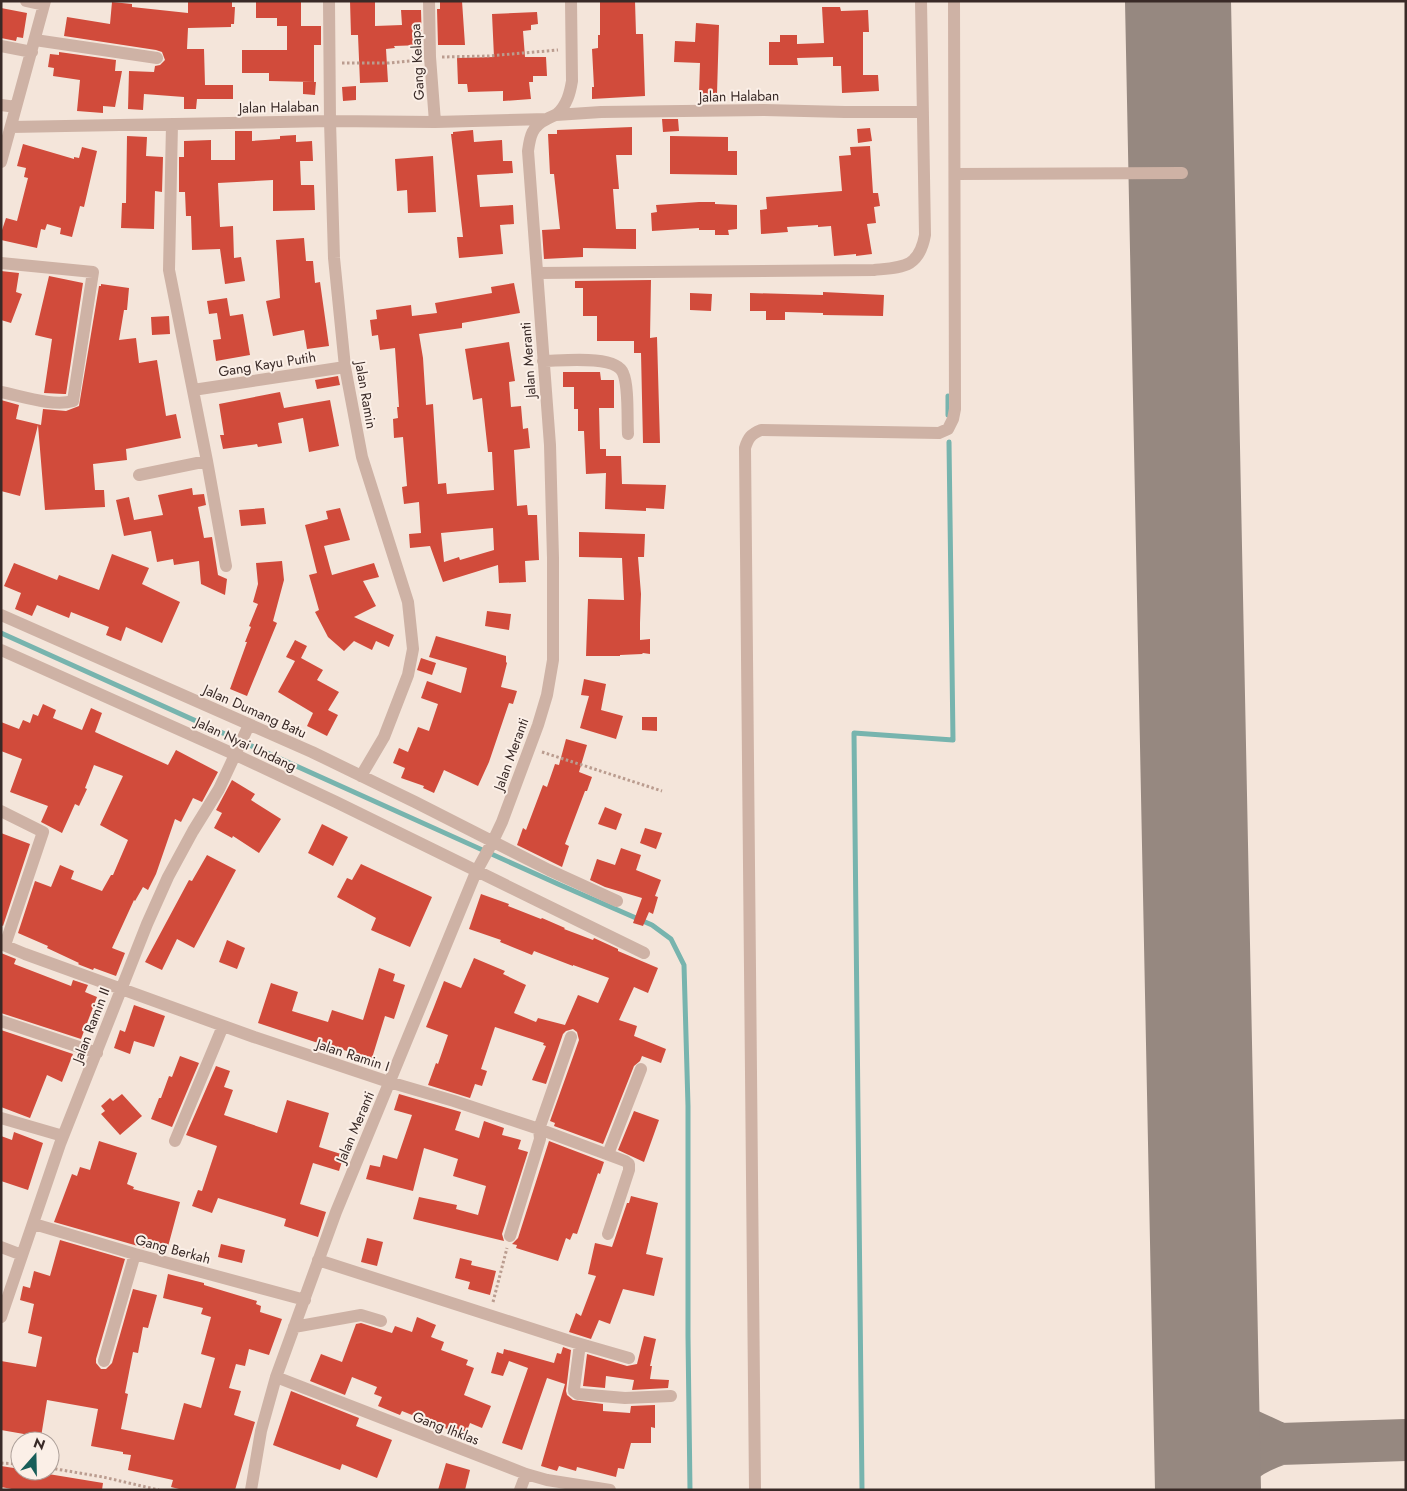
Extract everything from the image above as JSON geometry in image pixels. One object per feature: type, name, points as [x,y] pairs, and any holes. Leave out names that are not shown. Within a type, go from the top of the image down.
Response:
[{"type":"street","points":[[1,162],[34,46],[44,3],[26,1]]},
{"type":"street","name":"Jalan Ramin","points":[[329,1],[334,258],[345,367],[362,457],[408,602],[413,649],[408,675],[384,737],[361,776]]},
{"type":"street","name":"Gang Kelapa","points":[[429,1],[430,58],[435,122]]},
{"type":"street","name":"Jalan Meranti","points":[[251,1490],[261,1431],[276,1377],[318,1260],[346,1186],[478,867],[491,845],[530,748],[545,702],[553,660],[551,483],[528,151],[530,136],[535,126],[551,117],[564,106],[569,93],[572,81],[571,1]]},
{"type":"street","points":[[537,273],[874,270],[895,268],[910,263],[920,254],[925,235],[921,1]]},
{"type":"street","points":[[755,1490],[745,448],[747,440],[752,434],[761,430],[939,433],[948,429],[953,420],[955,409],[954,1]]},
{"type":"street","points":[[1,46],[34,46],[157,58]]},
{"type":"street","points":[[1,105],[16,107]]},
{"type":"street","name":"Jalan Halaban","points":[[11,127],[330,121],[435,122],[551,117],[601,112],[764,110],[923,112]]},
{"type":"street","points":[[172,124],[169,270],[226,566]]},
{"type":"street","points":[[955,174],[1182,173]]},
{"type":"street","points":[[1,263],[93,272],[72,402],[50,402],[1,392]]},
{"type":"street","points":[[543,361],[601,360],[619,366],[623,372],[627,399],[628,434]]},
{"type":"street","name":"Gang Kayu Putih","points":[[193,390],[345,367]]},
{"type":"street","points":[[139,474],[207,460]]},
{"type":"street","name":"Jalan Dumang Batu","points":[[1,615],[247,729],[361,776],[491,845],[618,901]]},
{"type":"street","name":"Jalan Nyai Undang","points":[[1,650],[237,752],[336,802],[478,867],[644,953]]},
{"type":"street","name":"Jalan Ramin II","points":[[1,1317],[63,1136],[121,989],[168,877],[193,831],[220,789],[247,729]]},
{"type":"street","points":[[1,811],[44,832],[3,944]]},
{"type":"street","name":"Jalan Ramin I","points":[[3,944],[24,954],[223,1026],[389,1082],[538,1129],[627,1162],[629,1170],[608,1234]]},
{"type":"street","points":[[1,1021],[97,1053]]},
{"type":"street","points":[[175,1141],[223,1026]]},
{"type":"street","points":[[510,1236],[540,1140],[538,1129],[571,1037]]},
{"type":"street","points":[[608,1154],[641,1069]]},
{"type":"street","points":[[1,1118],[63,1136]]},
{"type":"street","name":"Gang Berkah","points":[[34,1224],[135,1254],[305,1300]]},
{"type":"street","points":[[1,1248],[22,1255]]},
{"type":"street","points":[[104,1361],[135,1254]]},
{"type":"street","points":[[318,1260],[629,1358]]},
{"type":"street","points":[[294,1327],[361,1315],[381,1321]]},
{"type":"street","points":[[580,1344],[574,1389],[576,1393],[625,1398],[671,1396]]},
{"type":"street","name":"Gang Ihklas","points":[[276,1377],[526,1474],[547,1480],[610,1490]]},
{"type":"street","points":[[520,1490],[526,1474]]},
{"type":"path","points":[[331,62],[389,63],[430,58],[488,56],[571,49]]},
{"type":"path","points":[[530,748],[662,791]]},
{"type":"path","points":[[490,1315],[510,1236]]},
{"type":"path","points":[[60,1470],[159,1490]]},
{"type":"building","points":[[188,1],[232,1],[232,7],[235,7],[234,24],[231,24],[231,27],[188,28],[187,49],[204,49],[205,85],[233,85],[233,99],[197,99],[196,109],[184,109],[184,97],[144,94],[143,110],[128,109],[129,71],[154,72],[155,66],[160,65],[165,60],[162,52],[64,36],[67,17],[110,24],[112,2],[132,4],[132,7],[188,13]]},
{"type":"building","points":[[256,1],[301,1],[301,26],[321,26],[321,45],[314,45],[314,82],[269,81],[269,73],[242,73],[242,50],[287,50],[287,26],[277,26],[277,18],[256,18]]},
{"type":"building","points":[[350,1],[375,1],[375,26],[402,25],[401,10],[421,10],[422,45],[394,46],[395,48],[386,49],[388,82],[360,83],[358,35],[351,35]]},
{"type":"building","points":[[440,1],[462,1],[465,45],[438,45],[437,9],[440,9]]},
{"type":"building","points":[[600,1],[635,1],[636,34],[643,34],[645,96],[592,99],[592,87],[594,87],[592,49],[598,48]]},
{"type":"building","points":[[822,7],[840,7],[841,11],[868,10],[869,32],[863,32],[863,75],[878,75],[879,91],[842,93],[841,66],[833,66],[833,57],[797,58],[798,65],[769,65],[769,42],[780,42],[780,35],[797,35],[797,44],[824,43]]},
{"type":"building","points":[[1,8],[27,13],[23,38],[17,37],[16,41],[1,38]]},
{"type":"building","points":[[537,12],[538,24],[531,25],[531,30],[523,31],[525,57],[546,57],[547,76],[533,76],[533,82],[529,82],[531,99],[503,101],[503,91],[468,92],[467,84],[458,84],[457,58],[494,57],[492,14]]},
{"type":"building","points":[[696,23],[719,25],[717,94],[699,94],[700,63],[674,62],[675,41],[695,42]]},
{"type":"building","points":[[59,52],[116,60],[115,71],[122,71],[115,107],[103,106],[103,113],[77,111],[80,80],[53,76],[54,68],[48,67],[50,54],[59,55]]},
{"type":"building","points":[[303,82],[316,82],[315,95],[303,94]]},
{"type":"building","points":[[356,86],[356,100],[343,101],[342,87]]},
{"type":"building","points":[[662,119],[678,119],[679,131],[663,132]]},
{"type":"building","points":[[632,127],[632,155],[616,155],[619,189],[613,189],[616,229],[636,229],[636,249],[583,248],[583,257],[544,259],[542,230],[560,229],[554,174],[550,174],[548,134],[557,134],[557,130]]},
{"type":"building","points":[[870,128],[872,141],[858,143],[857,129]]},
{"type":"building","points":[[473,130],[474,142],[502,140],[503,161],[512,161],[513,173],[477,175],[480,207],[513,205],[514,224],[500,225],[503,254],[459,258],[457,237],[463,237],[451,134],[453,132]]},
{"type":"building","points":[[235,131],[252,131],[252,141],[280,139],[280,136],[296,135],[296,142],[312,141],[313,161],[300,161],[301,185],[314,185],[315,210],[273,211],[273,180],[218,183],[220,227],[233,226],[234,258],[241,257],[245,281],[225,284],[220,249],[192,250],[191,216],[186,216],[185,192],[179,192],[179,157],[184,157],[184,141],[211,140],[211,160],[235,160]]},
{"type":"building","points":[[127,136],[147,137],[146,156],[163,157],[162,192],[155,191],[154,229],[121,228],[122,203],[126,203]]},
{"type":"building","points":[[670,136],[728,137],[728,151],[737,151],[737,175],[670,174]]},
{"type":"building","points":[[23,144],[74,159],[74,157],[79,158],[82,147],[97,151],[84,207],[80,206],[72,237],[60,234],[61,228],[47,224],[45,230],[41,229],[37,248],[1,240],[1,233],[6,218],[17,221],[28,178],[24,177],[26,168],[17,166]]},
{"type":"building","points":[[870,146],[873,193],[878,193],[880,206],[874,207],[876,223],[867,224],[872,254],[834,256],[831,226],[787,227],[788,232],[761,234],[760,210],[767,209],[766,197],[842,191],[839,156],[851,155],[850,147]]},
{"type":"building","points":[[433,156],[436,212],[408,213],[407,190],[397,191],[395,159]]},
{"type":"building","points":[[699,202],[737,205],[737,229],[728,230],[729,235],[715,235],[715,230],[699,230],[699,228],[652,231],[651,213],[657,212],[656,205]]},
{"type":"building","points":[[304,238],[306,261],[313,261],[315,283],[320,282],[329,346],[307,349],[304,330],[273,336],[266,301],[280,298],[276,240]]},
{"type":"building","points":[[1,271],[19,273],[16,292],[22,294],[11,323],[1,320]]},
{"type":"building","points":[[49,276],[83,283],[66,394],[44,393],[52,339],[35,335]]},
{"type":"building","points":[[651,280],[650,338],[657,337],[660,443],[643,443],[641,353],[634,353],[634,341],[597,341],[597,316],[583,316],[583,288],[575,288],[575,281]]},
{"type":"building","points":[[514,283],[520,313],[462,323],[462,328],[419,334],[423,358],[426,405],[433,404],[438,484],[446,483],[447,494],[494,490],[492,452],[488,452],[482,398],[473,400],[465,349],[509,342],[515,381],[509,382],[511,407],[521,406],[523,429],[528,428],[530,448],[514,450],[517,506],[527,505],[528,515],[537,515],[539,560],[525,561],[526,582],[499,583],[498,565],[443,582],[430,546],[410,548],[409,534],[421,533],[419,502],[404,504],[402,487],[407,486],[403,437],[394,438],[393,419],[398,418],[397,407],[399,407],[395,348],[380,350],[378,335],[372,336],[370,320],[377,319],[376,310],[411,305],[412,316],[437,313],[435,303],[492,293],[491,287]],"holes":[[[493,528],[494,550],[460,560],[459,557],[444,562],[441,533]]]},
{"type":"building","points":[[101,284],[129,288],[127,310],[124,310],[119,340],[136,338],[139,363],[157,360],[166,416],[176,414],[181,438],[126,449],[127,460],[93,464],[95,490],[104,490],[105,507],[45,510],[38,425],[20,496],[1,491],[1,400],[19,405],[16,419],[41,425],[43,409],[66,411],[79,406],[99,286]]},
{"type":"building","points":[[823,292],[884,295],[883,316],[785,312],[785,320],[766,320],[766,311],[750,311],[750,293],[823,295]]},
{"type":"building","points":[[690,293],[712,294],[711,311],[690,310]]},
{"type":"building","points":[[227,298],[230,316],[243,314],[250,355],[216,361],[213,340],[221,339],[217,313],[209,314],[207,301]]},
{"type":"building","points":[[169,316],[170,334],[152,335],[151,317]]},
{"type":"building","points":[[563,372],[600,372],[601,380],[614,380],[614,408],[599,408],[600,449],[606,449],[606,456],[621,456],[622,484],[666,485],[664,509],[646,508],[646,511],[605,509],[606,473],[586,474],[584,431],[578,431],[578,409],[574,409],[574,387],[563,387]]},
{"type":"building","points":[[338,376],[340,385],[317,389],[315,380]]},
{"type":"building","points":[[280,392],[284,408],[330,400],[339,446],[309,452],[303,418],[278,423],[282,443],[258,447],[257,444],[223,449],[220,435],[224,435],[219,404]]},
{"type":"building","points":[[192,488],[193,495],[204,494],[206,505],[198,507],[204,538],[212,537],[218,575],[227,579],[225,595],[201,584],[199,561],[174,565],[173,559],[157,562],[151,531],[124,536],[116,500],[129,497],[134,520],[163,515],[158,495]]},
{"type":"building","points":[[264,508],[266,524],[241,526],[239,510]]},
{"type":"building","points":[[340,508],[350,540],[324,546],[332,575],[374,563],[379,577],[363,581],[376,606],[354,617],[394,635],[389,647],[376,641],[372,650],[354,641],[344,651],[328,637],[315,612],[319,610],[309,575],[317,573],[305,525],[328,519],[326,511]]},
{"type":"building","points":[[579,532],[645,534],[644,557],[638,557],[641,594],[640,640],[650,639],[650,654],[586,656],[588,599],[624,600],[622,558],[579,557]]},
{"type":"building","points":[[112,554],[149,568],[142,584],[180,602],[162,643],[126,627],[121,641],[106,635],[109,627],[71,612],[69,618],[37,605],[32,616],[15,609],[21,593],[4,586],[14,563],[57,580],[59,575],[99,590]]},
{"type":"building","points":[[282,561],[284,580],[273,621],[277,623],[247,696],[230,689],[247,642],[245,642],[251,627],[249,626],[258,604],[253,602],[258,584],[256,563]]},
{"type":"building","points":[[487,611],[511,614],[509,630],[485,626]]},
{"type":"building","points":[[436,636],[506,656],[507,663],[501,687],[517,691],[513,704],[509,703],[489,762],[478,786],[444,770],[434,793],[423,788],[424,786],[401,778],[405,768],[393,763],[399,748],[408,752],[418,727],[429,731],[438,704],[421,698],[427,681],[461,693],[467,668],[429,657]]},
{"type":"building","points":[[295,640],[307,646],[301,658],[323,670],[317,680],[339,692],[328,710],[338,715],[327,736],[307,726],[313,713],[278,692],[295,661],[286,657]]},
{"type":"building","points":[[421,658],[436,663],[432,675],[417,670]]},
{"type":"building","points":[[584,679],[606,684],[601,710],[623,716],[616,739],[580,728],[589,696],[581,695]]},
{"type":"building","points":[[43,704],[56,710],[53,718],[82,730],[91,708],[102,713],[95,732],[168,765],[176,750],[218,772],[202,802],[193,798],[181,822],[175,819],[156,874],[148,890],[143,887],[134,900],[112,948],[125,953],[116,976],[80,965],[47,948],[48,946],[18,933],[35,881],[51,887],[60,865],[74,871],[71,879],[102,891],[111,875],[113,875],[128,840],[100,825],[123,776],[94,765],[85,788],[87,789],[79,806],[75,804],[62,833],[41,822],[48,806],[10,792],[22,759],[1,751],[1,722],[19,729],[23,720],[30,723],[33,714],[38,716]]},
{"type":"building","points":[[642,717],[657,717],[657,731],[642,730]]},
{"type":"building","points":[[566,739],[587,745],[579,772],[592,777],[565,844],[569,846],[562,867],[517,845],[523,828],[526,830],[543,785],[547,787],[555,764],[559,765]]},
{"type":"building","points":[[232,780],[255,794],[251,800],[281,819],[259,853],[233,836],[232,838],[214,828],[222,813],[216,810]]},
{"type":"building","points":[[605,807],[622,814],[616,830],[598,824]]},
{"type":"building","points":[[322,824],[348,837],[333,866],[308,853]]},
{"type":"building","points":[[645,828],[662,833],[656,849],[640,843]]},
{"type":"building","points":[[1,833],[30,844],[3,926],[1,925]]},
{"type":"building","points":[[621,848],[641,855],[636,870],[661,880],[655,896],[658,897],[653,914],[649,912],[643,926],[633,923],[642,898],[605,887],[590,880],[597,859],[615,865]]},
{"type":"building","points":[[207,855],[236,870],[194,948],[177,939],[162,970],[145,962],[189,880],[192,881]]},
{"type":"building","points":[[361,864],[432,897],[410,947],[371,930],[376,918],[337,897],[347,878],[352,880]]},
{"type":"building","points":[[481,894],[509,904],[508,906],[542,918],[564,929],[593,940],[594,938],[618,949],[618,951],[658,968],[648,993],[634,987],[619,1020],[637,1026],[634,1036],[666,1049],[661,1063],[642,1056],[640,1061],[634,1066],[603,1144],[554,1126],[555,1123],[550,1121],[579,1040],[577,1032],[573,1029],[563,1034],[546,1084],[532,1080],[546,1046],[543,1045],[544,1043],[495,1027],[481,1069],[487,1071],[482,1086],[475,1084],[470,1098],[428,1085],[448,1035],[426,1027],[444,981],[461,988],[474,958],[505,971],[503,974],[526,985],[514,1013],[536,1022],[538,1018],[565,1025],[578,995],[598,1003],[609,978],[534,951],[532,955],[500,942],[501,940],[469,929]]},
{"type":"building","points":[[227,940],[245,948],[237,969],[219,962]]},
{"type":"building","points":[[1,953],[16,959],[14,964],[71,986],[73,980],[88,985],[85,992],[97,997],[81,1039],[1,1013]]},
{"type":"building","points":[[379,968],[395,974],[393,981],[405,985],[394,1019],[385,1016],[372,1058],[258,1023],[271,983],[298,992],[292,1011],[328,1022],[332,1010],[363,1020]]},
{"type":"building","points":[[134,1005],[165,1016],[154,1047],[134,1041],[130,1054],[114,1048],[120,1030],[125,1032]]},
{"type":"building","points":[[1,1030],[73,1054],[62,1082],[47,1075],[30,1118],[1,1107]]},
{"type":"building","points":[[180,1056],[199,1063],[172,1127],[151,1119],[169,1076],[172,1077]]},
{"type":"building","points":[[216,1066],[230,1071],[224,1087],[233,1090],[224,1115],[277,1133],[287,1100],[329,1113],[319,1147],[344,1155],[339,1171],[313,1163],[300,1204],[326,1212],[318,1237],[284,1226],[286,1219],[218,1198],[212,1213],[192,1206],[198,1190],[202,1191],[217,1146],[186,1135]]},
{"type":"building","points":[[122,1094],[142,1116],[120,1135],[101,1114],[105,1111],[101,1106],[110,1098],[113,1101]]},
{"type":"building","points":[[399,1094],[461,1112],[455,1130],[479,1138],[484,1121],[504,1128],[502,1135],[521,1140],[518,1149],[528,1152],[502,1234],[504,1241],[413,1219],[419,1197],[457,1205],[456,1209],[478,1215],[486,1186],[453,1176],[458,1159],[424,1148],[413,1191],[366,1179],[370,1165],[380,1167],[383,1155],[397,1159],[412,1115],[394,1110]]},
{"type":"building","points":[[634,1111],[659,1120],[644,1162],[618,1150]]},
{"type":"building","points":[[14,1132],[43,1143],[28,1190],[1,1181],[1,1136],[12,1140]]},
{"type":"building","points":[[99,1141],[137,1153],[127,1184],[134,1187],[133,1189],[180,1202],[166,1254],[54,1222],[72,1174],[77,1176],[80,1167],[90,1170]]},
{"type":"building","points":[[549,1141],[604,1162],[600,1174],[598,1173],[577,1234],[573,1233],[570,1240],[566,1238],[558,1261],[516,1248],[517,1245],[512,1244],[518,1238]]},
{"type":"building","points":[[631,1196],[658,1203],[646,1254],[663,1258],[654,1296],[623,1289],[610,1324],[599,1320],[591,1339],[569,1332],[576,1313],[581,1316],[596,1276],[588,1274],[595,1243],[612,1247]]},
{"type":"building","points":[[367,1238],[383,1242],[377,1266],[361,1262]]},
{"type":"building","points":[[60,1240],[125,1259],[96,1359],[96,1363],[101,1369],[106,1369],[112,1363],[133,1289],[157,1295],[148,1328],[143,1327],[138,1353],[133,1352],[125,1393],[128,1394],[121,1429],[174,1440],[184,1403],[201,1408],[215,1358],[201,1354],[211,1317],[201,1314],[203,1308],[163,1298],[168,1274],[204,1283],[204,1285],[257,1301],[256,1304],[261,1306],[260,1312],[282,1319],[269,1355],[249,1349],[245,1366],[236,1364],[229,1388],[241,1391],[234,1415],[255,1422],[235,1490],[183,1490],[171,1487],[173,1480],[128,1470],[131,1455],[91,1446],[98,1409],[47,1400],[42,1431],[1,1430],[1,1361],[36,1367],[42,1337],[28,1333],[34,1304],[20,1300],[23,1286],[30,1288],[34,1271],[50,1276]]},
{"type":"building","points":[[221,1244],[245,1250],[242,1263],[218,1257]]},
{"type":"building","points":[[460,1258],[472,1261],[471,1265],[496,1271],[490,1295],[468,1289],[470,1282],[455,1278]]},
{"type":"building","points":[[417,1317],[436,1325],[431,1337],[444,1342],[441,1350],[468,1360],[466,1365],[474,1368],[464,1395],[491,1406],[482,1428],[470,1423],[465,1436],[402,1411],[400,1415],[378,1406],[382,1397],[374,1394],[377,1387],[352,1377],[345,1395],[310,1381],[321,1354],[342,1362],[356,1324],[361,1323],[392,1333],[395,1326],[412,1332]]},
{"type":"building","points":[[644,1336],[656,1339],[650,1366],[652,1366],[650,1379],[669,1380],[668,1388],[632,1390],[634,1380],[606,1376],[605,1388],[583,1386],[587,1354],[627,1366],[637,1364]]},
{"type":"building","points":[[563,1347],[571,1350],[566,1391],[567,1395],[573,1400],[603,1404],[603,1411],[630,1413],[631,1406],[655,1405],[655,1428],[651,1427],[651,1443],[631,1443],[624,1469],[618,1468],[616,1477],[577,1467],[576,1471],[559,1466],[557,1471],[541,1466],[565,1384],[547,1378],[522,1450],[502,1443],[528,1368],[509,1361],[503,1376],[491,1373],[497,1352],[503,1354],[504,1349],[554,1363],[557,1353],[561,1354]]},
{"type":"building","points":[[291,1391],[359,1418],[356,1426],[392,1440],[377,1478],[342,1464],[340,1470],[273,1445]]},
{"type":"building","points":[[446,1463],[470,1470],[465,1490],[438,1490]]},
{"type":"building","points":[[1,1466],[10,1467],[10,1481],[60,1481],[60,1476],[103,1483],[102,1490],[17,1490],[1,1487]]},
{"type":"waterway","points":[[948,396],[948,415]]},
{"type":"waterway","points":[[862,1490],[854,733],[953,740],[949,442]]},
{"type":"waterway","points":[[1,633],[652,925],[671,939],[684,965],[688,1106],[690,1490]]},
{"type":"taxiway","points":[[1205,1361],[1225,1407],[1243,1427],[1280,1444],[1406,1440]]},
{"type":"taxiway","points":[[1222,1490],[1226,1481],[1238,1467],[1254,1455],[1280,1444]]},
{"type":"runway","points":[[1178,1],[1208,1490]]}]
